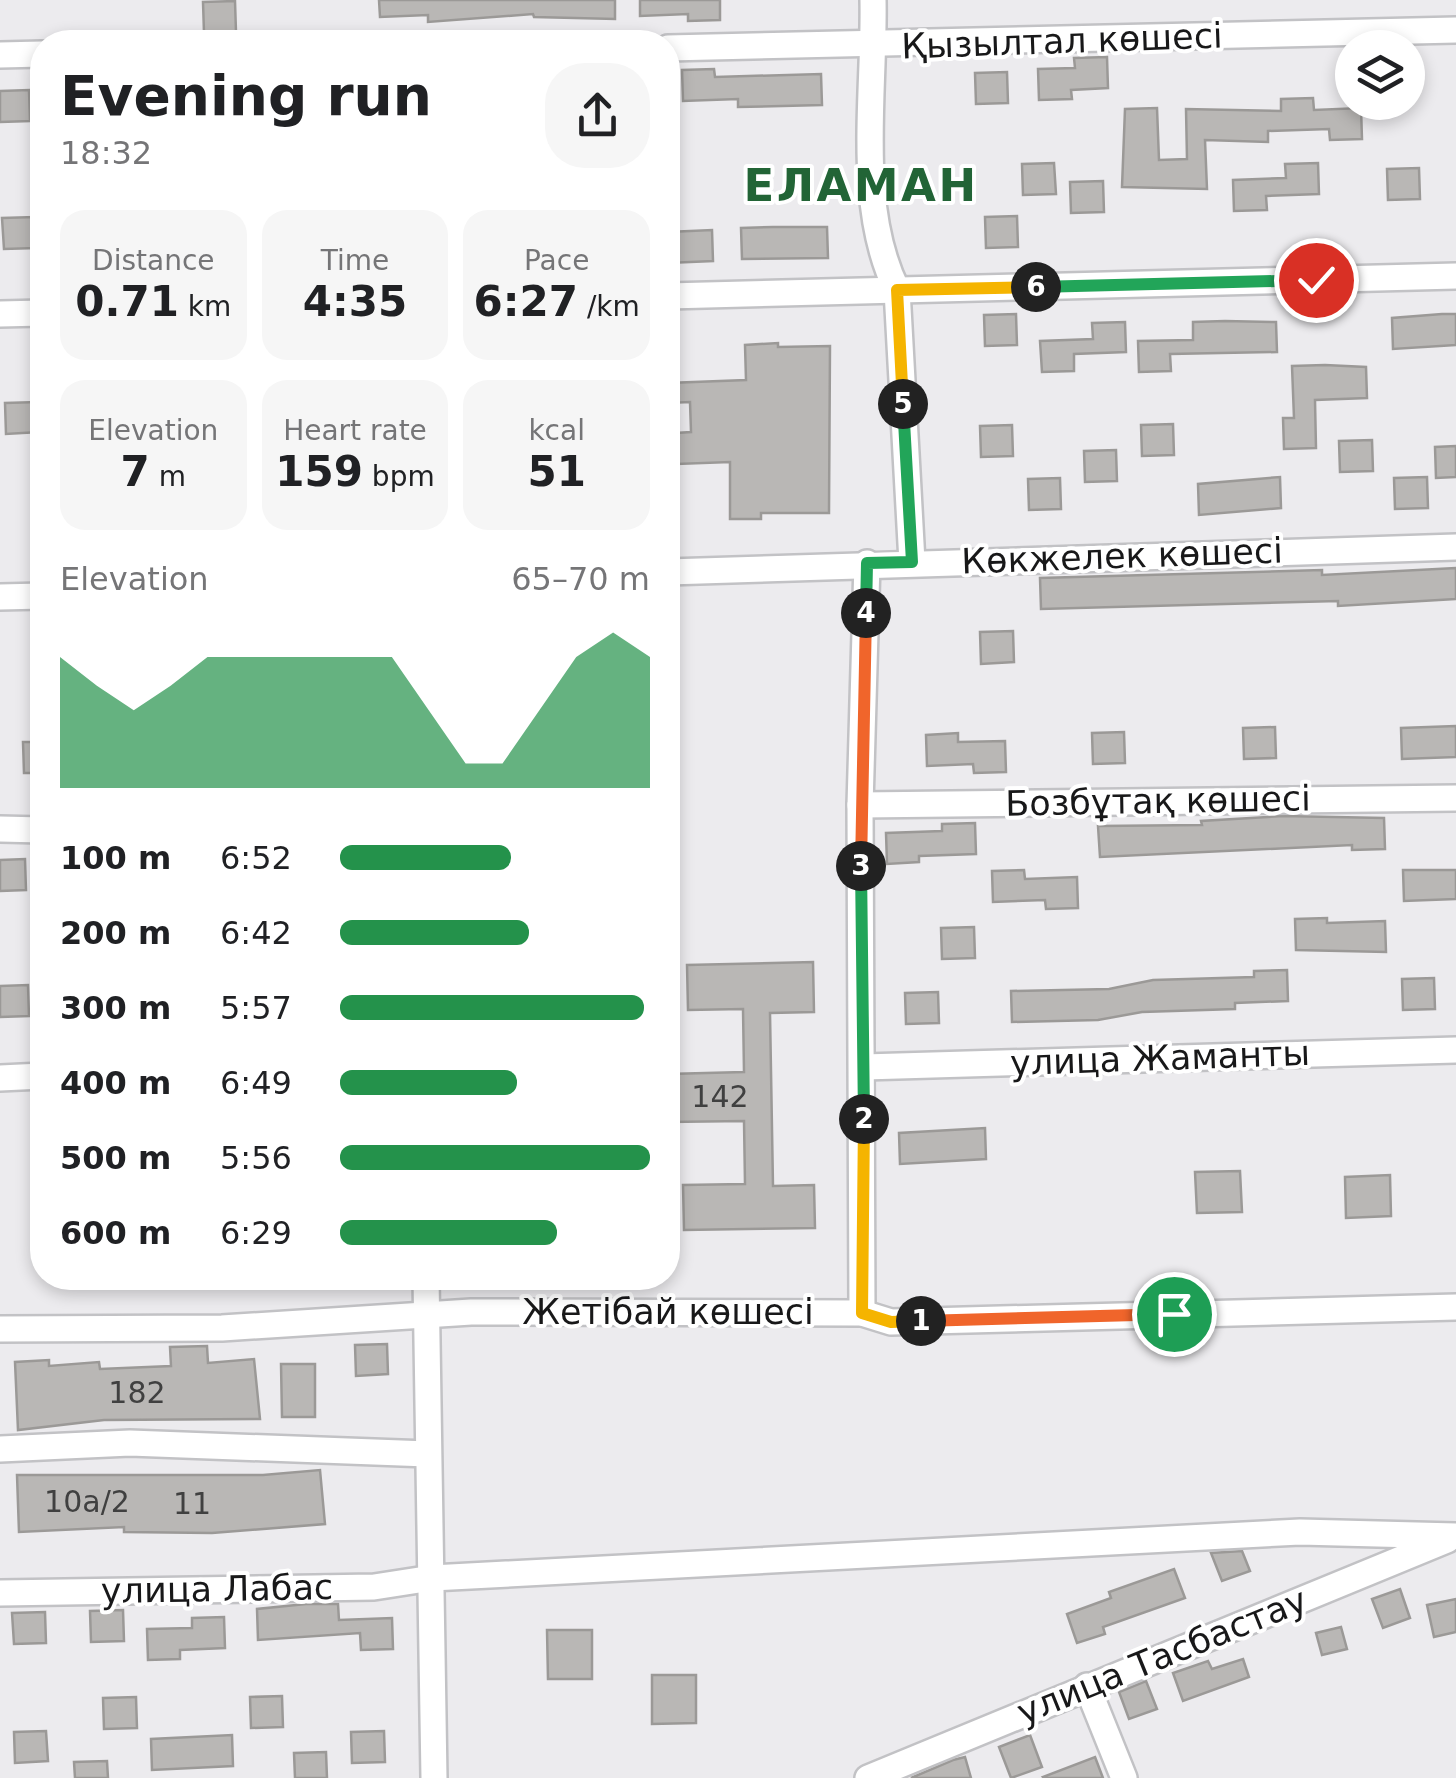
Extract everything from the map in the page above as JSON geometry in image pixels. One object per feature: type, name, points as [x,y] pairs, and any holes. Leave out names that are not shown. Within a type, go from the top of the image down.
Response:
[{"type":"street","points":[[873,0],[872,218],[880,258],[897,290],[912,562]]},
{"type":"street","name":"Қызылтал көшесі","points":[[680,48],[1456,30]]},
{"type":"street","points":[[0,55],[30,54]]},
{"type":"street","points":[[680,296],[1456,276]]},
{"type":"street","points":[[0,314],[30,313]]},
{"type":"street","name":"Көкжелек көшесі","points":[[680,571],[1456,547]]},
{"type":"street","points":[[862,1313],[860,804],[867,563]]},
{"type":"street","points":[[0,598],[30,597]]},
{"type":"street","name":"Бозбұтақ көшесі","points":[[860,804],[1456,798]]},
{"type":"street","points":[[0,830],[30,830]]},
{"type":"street","name":"улица Жаманты","points":[[864,1067],[1456,1050]]},
{"type":"street","points":[[0,1078],[30,1077]]},
{"type":"street","points":[[426,1290],[434,1778]]},
{"type":"street","name":"Жетібай көшесі","points":[[0,1329],[222,1328],[471,1312],[862,1313],[891,1322],[1456,1307]]},
{"type":"street","points":[[0,1449],[130,1443],[428,1454]]},
{"type":"street","name":"улица Лабас","points":[[0,1592],[374,1587],[432,1578],[1300,1532],[1456,1536]]},
{"type":"street","name":"улица Тасбастау","points":[[868,1778],[1456,1536]]},
{"type":"street","points":[[1087,1686],[1124,1778]]},
{"type":"building","points":[[379,0],[615,0],[615,19],[533,14],[428,22],[428,15],[380,17]]},
{"type":"building","points":[[640,0],[720,0],[720,20],[688,21],[688,14],[640,16]]},
{"type":"building","points":[[235,1],[236,30],[204,30],[203,2]]},
{"type":"building","points":[[1107,57],[1108,88],[1071,90],[1072,99],[1039,100],[1038,69],[1075,68],[1074,58]]},
{"type":"building","points":[[714,69],[715,77],[821,74],[822,105],[738,107],[738,99],[683,101],[682,70]]},
{"type":"building","points":[[1007,72],[1008,103],[976,104],[975,73]]},
{"type":"building","points":[[29,90],[30,121],[0,122],[0,91]]},
{"type":"building","points":[[1313,98],[1314,110],[1335,109],[1335,120],[1361,120],[1362,139],[1330,140],[1329,129],[1268,131],[1268,142],[1205,140],[1207,189],[1122,187],[1125,109],[1157,108],[1159,160],[1187,159],[1186,109],[1281,111],[1281,99]]},
{"type":"building","points":[[1054,163],[1056,194],[1023,195],[1022,164]]},
{"type":"building","points":[[1318,163],[1319,194],[1266,196],[1267,210],[1234,211],[1233,180],[1286,178],[1285,164]]},
{"type":"building","points":[[1419,168],[1420,199],[1388,200],[1387,169]]},
{"type":"building","points":[[1103,181],[1104,212],[1071,213],[1070,182]]},
{"type":"building","points":[[1017,216],[1018,247],[986,248],[985,217]]},
{"type":"building","points":[[30,217],[30,248],[4,249],[2,218]]},
{"type":"building","points":[[827,227],[828,258],[742,259],[741,228]]},
{"type":"building","points":[[712,230],[713,261],[680,262],[680,231]]},
{"type":"building","points":[[1016,314],[1017,345],[985,346],[984,315]]},
{"type":"building","points":[[1456,314],[1456,345],[1393,349],[1392,318]]},
{"type":"building","points":[[1125,322],[1126,352],[1074,354],[1074,371],[1042,372],[1040,341],[1093,339],[1092,323]]},
{"type":"building","points":[[1193,322],[1276,322],[1277,352],[1170,354],[1171,371],[1139,372],[1138,341],[1193,340]]},
{"type":"building","points":[[745,345],[830,346],[829,513],[761,513],[761,519],[730,519],[730,462],[680,464],[680,433],[691,432],[690,402],[680,402],[680,383],[746,380]]},
{"type":"building","points":[[1292,366],[1366,367],[1367,398],[1315,400],[1316,448],[1284,449],[1283,418],[1294,418]]},
{"type":"building","points":[[30,402],[30,433],[6,434],[5,403]]},
{"type":"building","points":[[1173,424],[1174,455],[1142,456],[1141,425]]},
{"type":"building","points":[[1012,425],[1013,456],[981,457],[980,426]]},
{"type":"building","points":[[1372,440],[1373,471],[1340,472],[1339,441]]},
{"type":"building","points":[[1456,446],[1456,477],[1436,478],[1435,447]]},
{"type":"building","points":[[1116,450],[1117,481],[1085,482],[1084,451]]},
{"type":"building","points":[[1280,477],[1281,508],[1199,515],[1198,484]]},
{"type":"building","points":[[1427,477],[1428,508],[1395,509],[1394,478]]},
{"type":"building","points":[[1060,478],[1061,509],[1029,510],[1028,479]]},
{"type":"building","points":[[1456,568],[1456,599],[1338,606],[1338,601],[1041,609],[1040,578],[1322,570],[1322,575]]},
{"type":"building","points":[[1013,631],[1014,662],[981,664],[980,632]]},
{"type":"building","points":[[1456,726],[1456,757],[1402,759],[1401,728]]},
{"type":"building","points":[[1275,727],[1276,758],[1244,759],[1243,728]]},
{"type":"building","points":[[1124,732],[1125,763],[1093,764],[1092,733]]},
{"type":"building","points":[[958,733],[958,742],[1005,741],[1006,772],[974,773],[973,764],[927,766],[926,735]]},
{"type":"building","points":[[23,742],[30,742],[30,773],[24,773]]},
{"type":"building","points":[[1283,816],[1384,818],[1385,849],[1352,850],[1352,845],[1100,857],[1098,826],[1202,825],[1201,821]]},
{"type":"building","points":[[975,823],[976,854],[919,856],[919,862],[887,864],[886,833],[942,831],[942,824]]},
{"type":"building","points":[[25,859],[26,890],[0,891],[0,860]]},
{"type":"building","points":[[1024,870],[1025,879],[1077,877],[1078,908],[1046,909],[1045,900],[993,902],[992,871]]},
{"type":"building","points":[[1403,870],[1456,870],[1456,899],[1404,901]]},
{"type":"building","points":[[1327,918],[1327,923],[1385,921],[1386,952],[1296,950],[1295,919]]},
{"type":"building","points":[[974,927],[975,958],[942,959],[941,928]]},
{"type":"building","points":[[813,962],[814,1012],[770,1013],[773,1186],[814,1185],[815,1228],[684,1230],[683,1185],[745,1184],[744,1121],[680,1122],[680,1074],[744,1072],[743,1009],[688,1010],[687,965]]},
{"type":"building","points":[[1287,970],[1288,1001],[1235,1003],[1235,1009],[1142,1012],[1098,1020],[1012,1022],[1011,991],[1109,989],[1153,980],[1254,977],[1254,971]]},
{"type":"building","points":[[1434,978],[1435,1009],[1403,1010],[1402,979]]},
{"type":"building","points":[[28,985],[29,1016],[0,1017],[0,986]]},
{"type":"building","points":[[938,992],[939,1023],[906,1024],[905,993]]},
{"type":"building","points":[[985,1128],[986,1159],[900,1164],[899,1133]]},
{"type":"building","points":[[1240,1171],[1242,1212],[1197,1213],[1195,1172]]},
{"type":"building","points":[[1390,1175],[1391,1216],[1346,1218],[1345,1177]]},
{"type":"building","points":[[387,1344],[388,1374],[356,1376],[355,1345]]},
{"type":"building","points":[[207,1346],[208,1363],[254,1359],[260,1419],[104,1420],[18,1430],[15,1362],[49,1360],[49,1366],[99,1362],[100,1369],[171,1366],[170,1347]]},
{"type":"building","points":[[281,1364],[315,1364],[315,1417],[282,1417]]},
{"type":"building","points":[[320,1470],[325,1524],[212,1533],[124,1532],[124,1527],[19,1532],[17,1475],[263,1475]]},
{"type":"building","points":[[1242,1551],[1250,1571],[1222,1581],[1211,1553]]},
{"type":"building","points":[[1174,1569],[1185,1598],[1103,1627],[1105,1634],[1077,1643],[1067,1614],[1111,1598],[1109,1592]]},
{"type":"building","points":[[1400,1589],[1410,1618],[1383,1628],[1372,1599]]},
{"type":"building","points":[[1456,1599],[1456,1632],[1434,1637],[1427,1605]]},
{"type":"building","points":[[338,1604],[339,1620],[392,1618],[393,1649],[361,1650],[360,1633],[258,1640],[257,1609]]},
{"type":"building","points":[[123,1610],[124,1641],[91,1642],[90,1611]]},
{"type":"building","points":[[45,1612],[46,1643],[14,1644],[12,1613]]},
{"type":"building","points":[[224,1617],[225,1648],[180,1650],[180,1659],[148,1660],[147,1629],[192,1628],[192,1618]]},
{"type":"building","points":[[1341,1627],[1347,1649],[1322,1655],[1316,1633]]},
{"type":"building","points":[[547,1630],[592,1630],[592,1679],[548,1679]]},
{"type":"building","points":[[1243,1659],[1249,1677],[1183,1701],[1173,1673],[1208,1661],[1212,1669]]},
{"type":"building","points":[[652,1675],[696,1675],[696,1723],[652,1724]]},
{"type":"building","points":[[1146,1681],[1157,1709],[1129,1719],[1119,1692]]},
{"type":"building","points":[[282,1696],[283,1727],[251,1728],[250,1697]]},
{"type":"building","points":[[136,1697],[137,1728],[104,1729],[103,1698]]},
{"type":"building","points":[[46,1731],[48,1761],[15,1763],[14,1732]]},
{"type":"building","points":[[384,1731],[385,1762],[352,1763],[351,1732]]},
{"type":"building","points":[[232,1735],[233,1766],[152,1770],[151,1739]]},
{"type":"building","points":[[1030,1735],[1042,1767],[1011,1778],[999,1747]]},
{"type":"building","points":[[326,1752],[327,1778],[295,1778],[294,1753]]},
{"type":"building","points":[[965,1757],[971,1778],[911,1778],[953,1760]]},
{"type":"building","points":[[1095,1757],[1103,1778],[1043,1777]]},
{"type":"building","points":[[107,1761],[108,1778],[75,1778],[74,1762]]},
{"type":"district","name":"ЕЛАМАН","points":[[861,185]]},
{"type":"route","points":[[1174,1314],[891,1322],[862,1313],[860,804],[867,563],[912,562],[897,290],[1316,280]]}]
